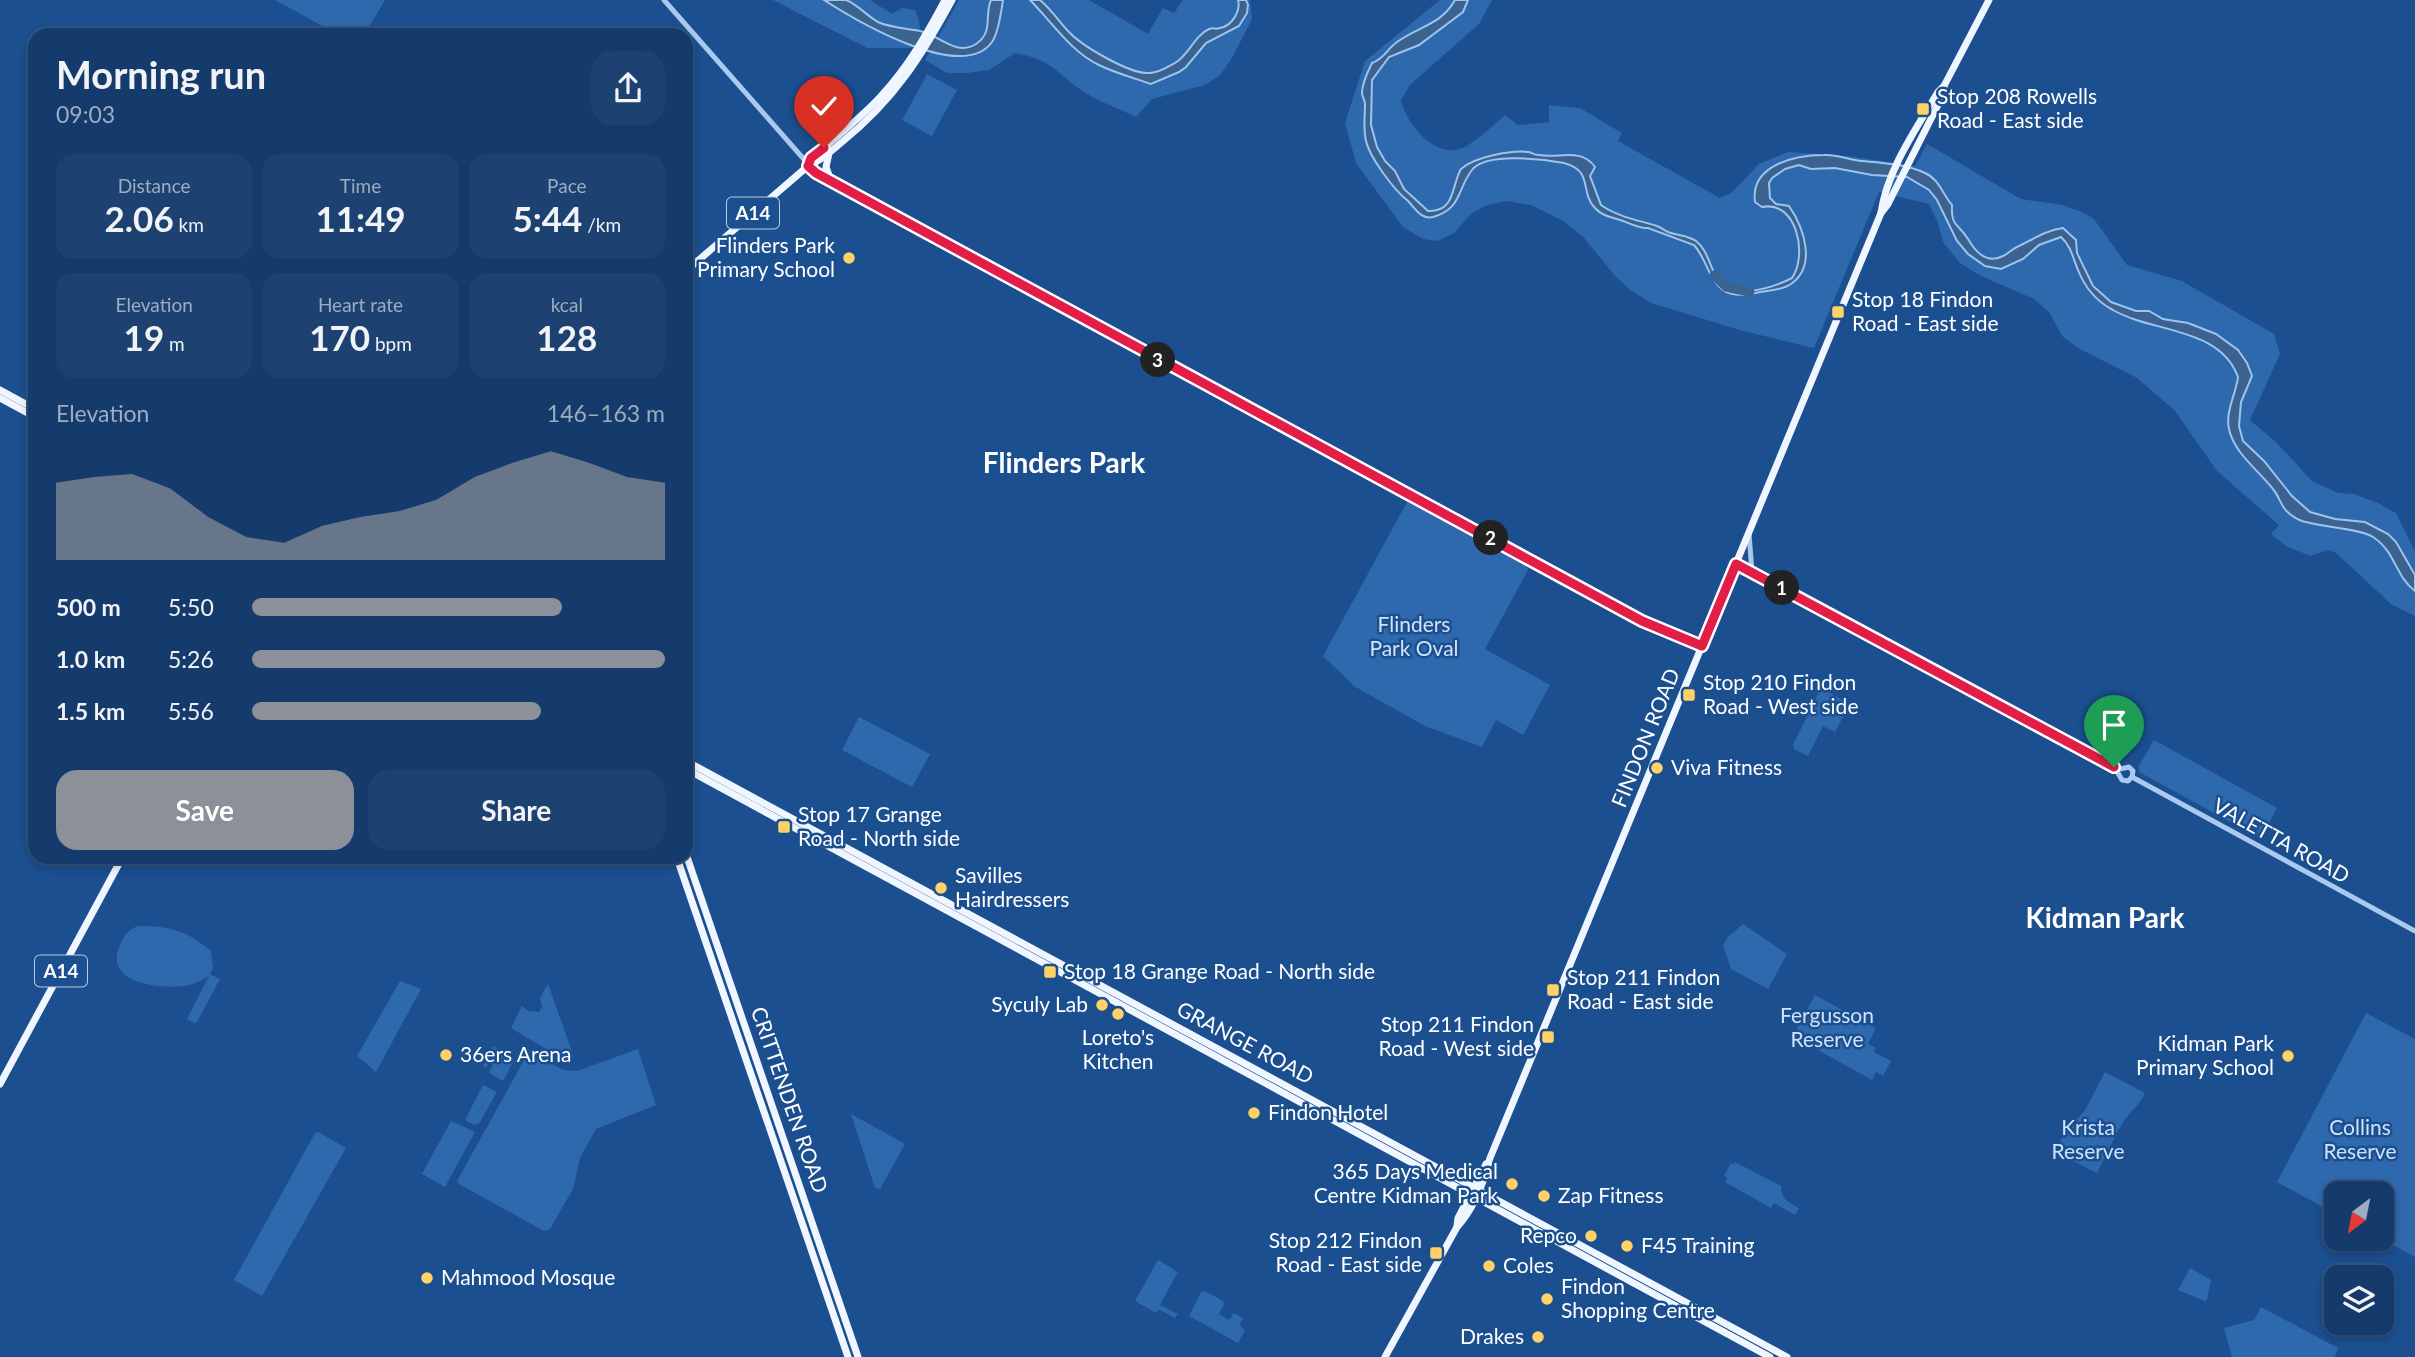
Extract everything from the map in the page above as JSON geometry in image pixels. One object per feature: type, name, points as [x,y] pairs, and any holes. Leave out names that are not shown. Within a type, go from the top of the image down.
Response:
[{"type":"main road","name":"A14","points":[[939,17],[945,0]]},
{"type":"main road","name":"A14","points":[[693,265],[887,102],[952,0]]},
{"type":"main road","points":[[1944,86],[1989,0]]},
{"type":"main road","name":"A14","points":[[808,166],[811,158],[872,106],[915,59]]},
{"type":"main road","name":"FINDON ROAD","points":[[1891,191],[1903,152],[1944,86]]},
{"type":"main road","name":"FINDON ROAD","points":[[1385,1357],[1457,1227],[1483,1174],[1881,213],[1943,95],[1944,86]]},
{"type":"main road","points":[[829,153],[826,167],[831,181]]},
{"type":"main road","points":[[0,390],[28,405]]},
{"type":"main road","points":[[0,398],[28,413]]},
{"type":"main road","name":"GRANGE ROAD","points":[[693,765],[1458,1183],[1493,1206],[1574,1244],[1787,1357]]},
{"type":"main road","name":"GRANGE ROAD","points":[[693,773],[1458,1183]]},
{"type":"main road","name":"A14","points":[[0,1084],[119,864]]},
{"type":"main road","name":"CRITTENDEN ROAD","points":[[679,864],[848,1357]]},
{"type":"main road","name":"CRITTENDEN ROAD","points":[[689,864],[858,1357]]},
{"type":"main road","points":[[1491,1196],[1483,1174],[1458,1183],[1463,1215],[1479,1207],[1493,1206]]},
{"type":"main road","name":"GRANGE ROAD","points":[[1474,1192],[1491,1196],[1770,1357]]},
{"type":"street","points":[[664,0],[688,28]]},
{"type":"street","points":[[693,33],[808,166],[831,181],[1642,621],[1702,646]]},
{"type":"street","points":[[1749,534],[1752,572]]},
{"type":"street","points":[[1736,564],[2119,771]]},
{"type":"street","points":[[2129,767],[2133,771],[2132,777],[2124,781],[2120,779],[2119,771],[2129,767]]},
{"type":"street","name":"VALETTA ROAD","points":[[2132,777],[2415,931]]},
{"type":"green space","points":[[275,0],[385,0],[368,28],[326,28]]},
{"type":"green space","points":[[773,0],[870,0],[892,14],[902,8],[915,10],[920,25],[919,34],[911,48],[867,48]]},
{"type":"green space","points":[[959,0],[1089,0],[1148,34],[1163,8],[1174,13],[1183,0],[1250,0],[1252,19],[1220,75],[1205,85],[1152,99],[1136,117],[1087,94],[1051,67],[1027,56],[1015,53],[989,70],[967,73],[947,73],[925,60]]},
{"type":"green space","points":[[1440,0],[1492,0],[1479,24],[1410,85],[1401,100],[1415,128],[1440,148],[1450,150],[1465,147],[1505,115],[1518,125],[1549,122],[1549,105],[1580,108],[1622,133],[1618,141],[1720,198],[1731,193],[1759,164],[1788,152],[1848,156],[1915,166],[1927,144],[2021,199],[2062,205],[2094,219],[2127,265],[2182,281],[2274,334],[2280,354],[2250,420],[2277,443],[2312,481],[2338,493],[2354,494],[2378,503],[2396,513],[2415,552],[2415,616],[2391,604],[2336,553],[2328,550],[2310,556],[2286,546],[2271,534],[2279,525],[2217,471],[2175,411],[2137,378],[2080,349],[2063,337],[2049,312],[2034,299],[1979,275],[1960,263],[1943,242],[1929,204],[1879,192],[1814,348],[1743,331],[1651,303],[1616,277],[1584,238],[1563,221],[1531,205],[1507,201],[1487,205],[1472,213],[1454,233],[1438,241],[1423,239],[1403,227],[1356,163],[1345,123],[1365,61]]},
{"type":"green space","points":[[927,74],[957,90],[932,136],[902,120]]},
{"type":"green space","name":"Flinders Park Oval","points":[[1407,502],[1526,565],[1528,570],[1485,649],[1550,685],[1523,735],[1496,720],[1482,747],[1425,726],[1354,686],[1323,656]]},
{"type":"green space","points":[[1821,688],[1850,704],[1835,732],[1823,726],[1808,756],[1794,749],[1793,745]]},
{"type":"green space","points":[[859,717],[930,754],[912,787],[842,750]]},
{"type":"green space","points":[[2154,740],[2277,808],[2261,839],[2139,772],[2139,766]]},
{"type":"green space","points":[[1743,924],[1787,954],[1768,989],[1731,969],[1723,945]]},
{"type":"green space","points":[[138,926],[177,931],[194,938],[211,951],[213,968],[210,974],[220,979],[197,1022],[187,1019],[209,976],[189,985],[151,985],[127,977],[120,969],[117,958],[120,945],[127,933]]},
{"type":"green space","points":[[400,981],[421,989],[376,1072],[357,1056]]},
{"type":"green space","points":[[548,984],[574,1057],[563,1059],[511,1028],[522,1006],[528,1011],[539,1012],[542,1007],[540,998]]},
{"type":"green space","name":"Fergusson Reserve","points":[[1815,995],[1876,1028],[1868,1044],[1876,1048],[1874,1052],[1891,1061],[1883,1076],[1876,1072],[1872,1080],[1793,1036]]},
{"type":"green space","name":"Collins Reserve","points":[[2366,1013],[2415,1039],[2415,1257],[2394,1246],[2394,1181],[2324,1181],[2324,1207],[2277,1182]]},
{"type":"green space","points":[[493,1046],[515,1059],[503,1081],[489,1073],[493,1064],[489,1062],[486,1068],[483,1066]]},
{"type":"green space","points":[[638,1049],[656,1105],[596,1129],[580,1158],[573,1189],[550,1229],[544,1231],[459,1184],[457,1181],[528,1053],[531,1052],[563,1070],[577,1071]]},
{"type":"green space","name":"Krista Reserve","points":[[2105,1072],[2145,1093],[2120,1127],[2097,1173],[2053,1151],[2074,1121],[2084,1112]]},
{"type":"green space","points":[[483,1085],[497,1092],[480,1122],[474,1125],[465,1120]]},
{"type":"green space","points":[[851,1114],[905,1144],[880,1189],[875,1188]]},
{"type":"green space","points":[[451,1121],[475,1132],[445,1187],[422,1174]]},
{"type":"green space","points":[[318,1132],[346,1148],[262,1296],[234,1280],[315,1133]]},
{"type":"green space","points":[[1735,1162],[1781,1186],[1784,1198],[1799,1208],[1795,1215],[1774,1203],[1771,1208],[1725,1182],[1727,1178],[1724,1176],[1731,1163]]},
{"type":"green space","points":[[1158,1260],[1178,1272],[1160,1305],[1178,1314],[1175,1318],[1158,1309],[1156,1313],[1135,1301]]},
{"type":"green space","points":[[2190,1268],[2211,1280],[2205,1301],[2178,1290]]},
{"type":"green space","points":[[1205,1291],[1223,1301],[1219,1314],[1229,1320],[1234,1313],[1243,1318],[1239,1325],[1245,1330],[1238,1343],[1189,1316],[1201,1292]]},
{"type":"green space","points":[[2261,1307],[2338,1348],[2335,1357],[2232,1357],[2224,1328],[2254,1320]]},
{"type":"shaded area","points":[[824,0],[846,0],[878,22],[927,33],[961,48],[976,44],[982,39],[987,29],[991,0],[1003,0],[992,42],[977,53],[957,56],[908,44],[859,21]]},
{"type":"shaded area","points":[[1030,0],[1040,0],[1075,38],[1095,52],[1119,65],[1150,73],[1163,70],[1180,60],[1204,32],[1224,27],[1232,21],[1237,13],[1238,0],[1246,0],[1248,5],[1247,13],[1239,26],[1206,43],[1179,72],[1151,84],[1089,59],[1070,44]]},
{"type":"shaded area","points":[[1455,0],[1468,0],[1463,12],[1419,45],[1389,57],[1372,80],[1371,125],[1377,147],[1395,171],[1404,189],[1428,211],[1437,210],[1448,203],[1461,169],[1475,161],[1513,152],[1546,156],[1576,155],[1595,167],[1590,176],[1601,205],[1621,215],[1693,239],[1705,252],[1714,273],[1723,285],[1736,291],[1752,291],[1792,278],[1799,256],[1799,244],[1791,220],[1784,212],[1774,207],[1762,207],[1755,202],[1755,189],[1767,171],[1788,160],[1829,155],[1918,170],[1937,183],[1952,205],[1954,221],[1974,248],[1986,258],[2005,255],[2039,236],[2063,228],[2076,240],[2077,253],[2093,286],[2111,302],[2136,311],[2149,311],[2163,319],[2188,323],[2216,334],[2238,350],[2252,376],[2241,402],[2239,426],[2243,441],[2264,461],[2292,496],[2310,512],[2335,519],[2365,522],[2388,534],[2396,542],[2415,575],[2415,591],[2403,578],[2381,543],[2373,537],[2303,521],[2286,510],[2275,491],[2241,454],[2232,438],[2228,416],[2238,377],[2229,361],[2216,349],[2184,333],[2129,317],[2101,302],[2084,283],[2069,248],[2061,237],[2039,245],[2023,259],[2001,269],[1985,266],[1968,254],[1957,241],[1937,200],[1929,190],[1907,177],[1872,175],[1835,168],[1811,169],[1799,165],[1785,169],[1772,178],[1769,183],[1770,198],[1776,204],[1789,206],[1803,236],[1806,257],[1804,267],[1788,286],[1746,295],[1731,294],[1723,290],[1714,280],[1694,245],[1598,211],[1590,202],[1583,176],[1564,163],[1515,158],[1479,164],[1467,177],[1458,198],[1449,209],[1433,217],[1422,215],[1390,182],[1368,148],[1362,90],[1372,63],[1397,42],[1443,15]]},
{"type":"waterway","points":[[1714,275],[1726,287],[1750,292]]},
{"type":"place","name":"Stop 208 Rowells Road - East side","points":[[1923,109]]},
{"type":"place","name":"Flinders Park Primary School","points":[[849,258]]},
{"type":"place","name":"Stop 18 Findon Road - East side","points":[[1838,312]]},
{"type":"place","name":"Stop 210 Findon Road - West side","points":[[1689,695]]},
{"type":"place","name":"Viva Fitness","points":[[1657,768]]},
{"type":"place","name":"Stop 17 Grange Road - North side","points":[[784,827]]},
{"type":"place","name":"Savilles Hairdressers","points":[[941,888]]},
{"type":"place","name":"Stop 18 Grange Road - North side","points":[[1050,972]]},
{"type":"place","name":"Stop 211 Findon Road - East side","points":[[1553,990]]},
{"type":"place","name":"Syculy Lab","points":[[1102,1005]]},
{"type":"place","name":"Loreto's Kitchen","points":[[1118,1014]]},
{"type":"place","name":"Stop 211 Findon Road - West side","points":[[1548,1037]]},
{"type":"place","name":"36ers Arena","points":[[446,1055]]},
{"type":"place","name":"Kidman Park Primary School","points":[[2288,1056]]},
{"type":"place","name":"Findon Hotel","points":[[1254,1113]]},
{"type":"place","name":"365 Days Medical Centre Kidman Park","points":[[1512,1184]]},
{"type":"place","name":"Zap Fitness","points":[[1544,1196]]},
{"type":"place","name":"Repco","points":[[1591,1236]]},
{"type":"place","name":"F45 Training","points":[[1627,1246]]},
{"type":"place","name":"Stop 212 Findon Road - East side","points":[[1436,1253]]},
{"type":"place","name":"Coles","points":[[1489,1266]]},
{"type":"place","name":"Mahmood Mosque","points":[[427,1278]]},
{"type":"place","name":"Findon Shopping Centre","points":[[1547,1299]]},
{"type":"place","name":"Drakes","points":[[1538,1337]]},
{"type":"district","name":"Flinders Park","points":[[1064,463]]},
{"type":"district","name":"Kidman Park","points":[[2105,918]]},
{"type":"route","points":[[824,148],[811,158],[808,166],[816,173],[1642,621],[1702,646],[1736,564],[2114,767]]}]
